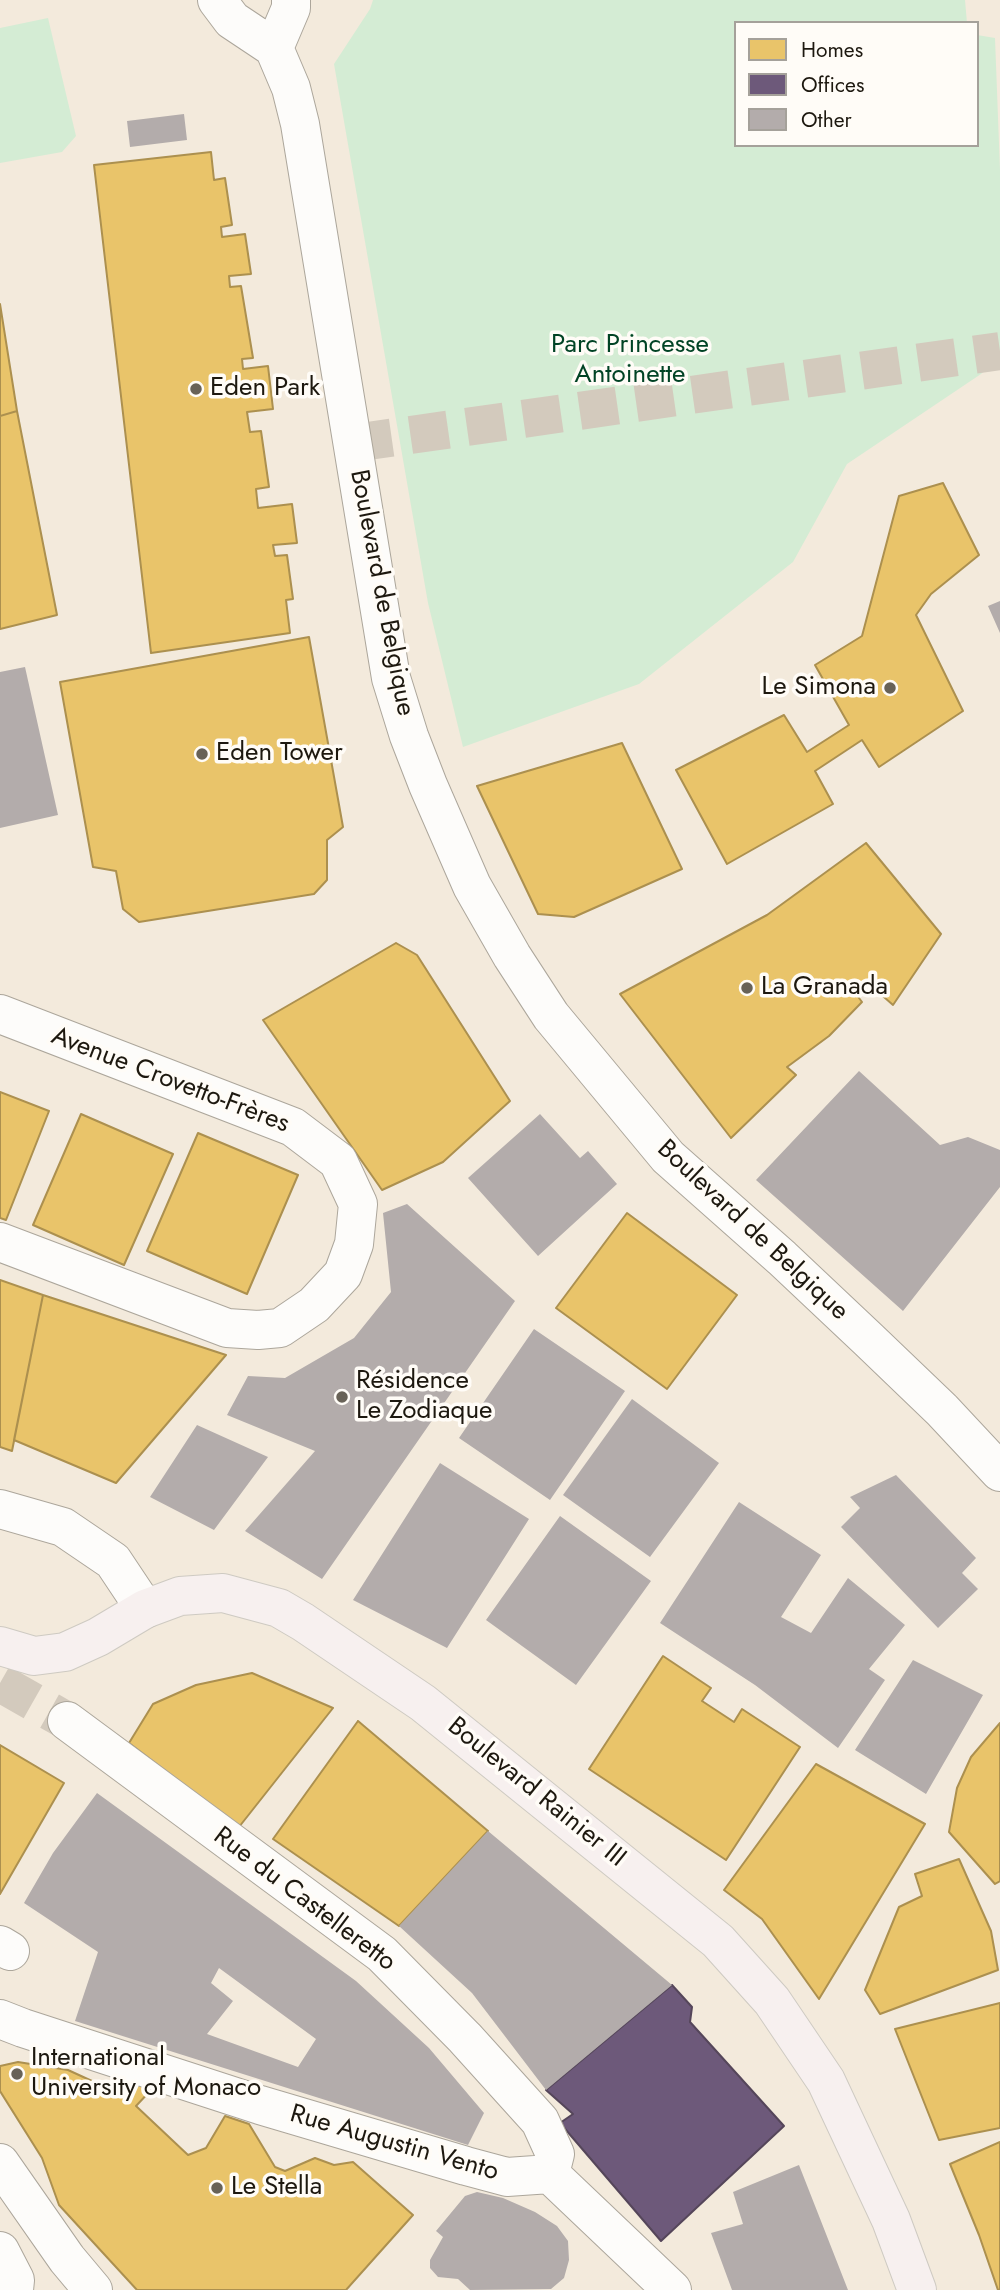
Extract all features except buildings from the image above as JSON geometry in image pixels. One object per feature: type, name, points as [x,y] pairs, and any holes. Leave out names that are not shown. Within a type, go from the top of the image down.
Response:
[{"type":"main road","name":"Boulevard Rainier III","points":[[0,1646],[34,1656],[65,1652],[98,1637],[145,1609],[180,1596],[223,1593],[279,1608],[423,1703],[718,1941],[772,2001],[826,2081],[891,2220],[917,2290]]},
{"type":"street","points":[[217,0],[232,20],[274,48],[291,0]]},
{"type":"street","name":"Boulevard de Belgique","points":[[274,48],[291,88],[300,124],[391,678],[428,785],[472,886],[512,956],[551,1016],[668,1157],[869,1340],[942,1410],[1000,1472]]},
{"type":"street","name":"Avenue Crovetto-Frères","points":[[0,1014],[293,1127],[338,1161],[358,1204],[354,1244],[343,1274],[314,1306],[280,1328],[227,1328],[0,1242]]},
{"type":"street","points":[[0,1509],[63,1527],[113,1561],[145,1609]]},
{"type":"street","name":"Rue du Castelleretto","points":[[66,1721],[382,1954],[465,2038],[540,2121],[555,2154],[550,2174]]},
{"type":"street","name":"Rue Augustin Vento","points":[[0,2019],[260,2105],[467,2166],[508,2177],[550,2174]]},
{"type":"street","points":[[0,2163],[67,2259],[93,2290]]},
{"type":"street","points":[[550,2174],[672,2290]]},
{"type":"street","points":[[0,2251],[15,2280],[14,2290]]},
{"type":"green space","name":"Parc Princesse Antoinette","points":[[373,0],[965,0],[967,21],[734,21],[734,147],[979,147],[979,35],[995,38],[1000,170],[1000,356],[981,374],[847,464],[793,562],[639,684],[463,747],[428,603],[334,64],[370,9]]},
{"type":"green space","points":[[48,18],[76,136],[62,152],[0,163],[0,28]]},
{"type":"tunnel","points":[[354,443],[1000,351]]},
{"type":"tunnel","points":[[0,1683],[67,1721]]},
{"type":"place","name":"Eden Park","points":[[196,389]]},
{"type":"place","name":"Le Simona","points":[[890,688]]},
{"type":"place","name":"Eden Tower","points":[[202,754]]},
{"type":"place","name":"La Granada","points":[[747,988]]},
{"type":"place","name":"Résidence Le Zodiaque","points":[[342,1397]]},
{"type":"place","name":"International University of Monaco","points":[[17,2074]]},
{"type":"place","name":"Le Stella","points":[[217,2188]]}]
